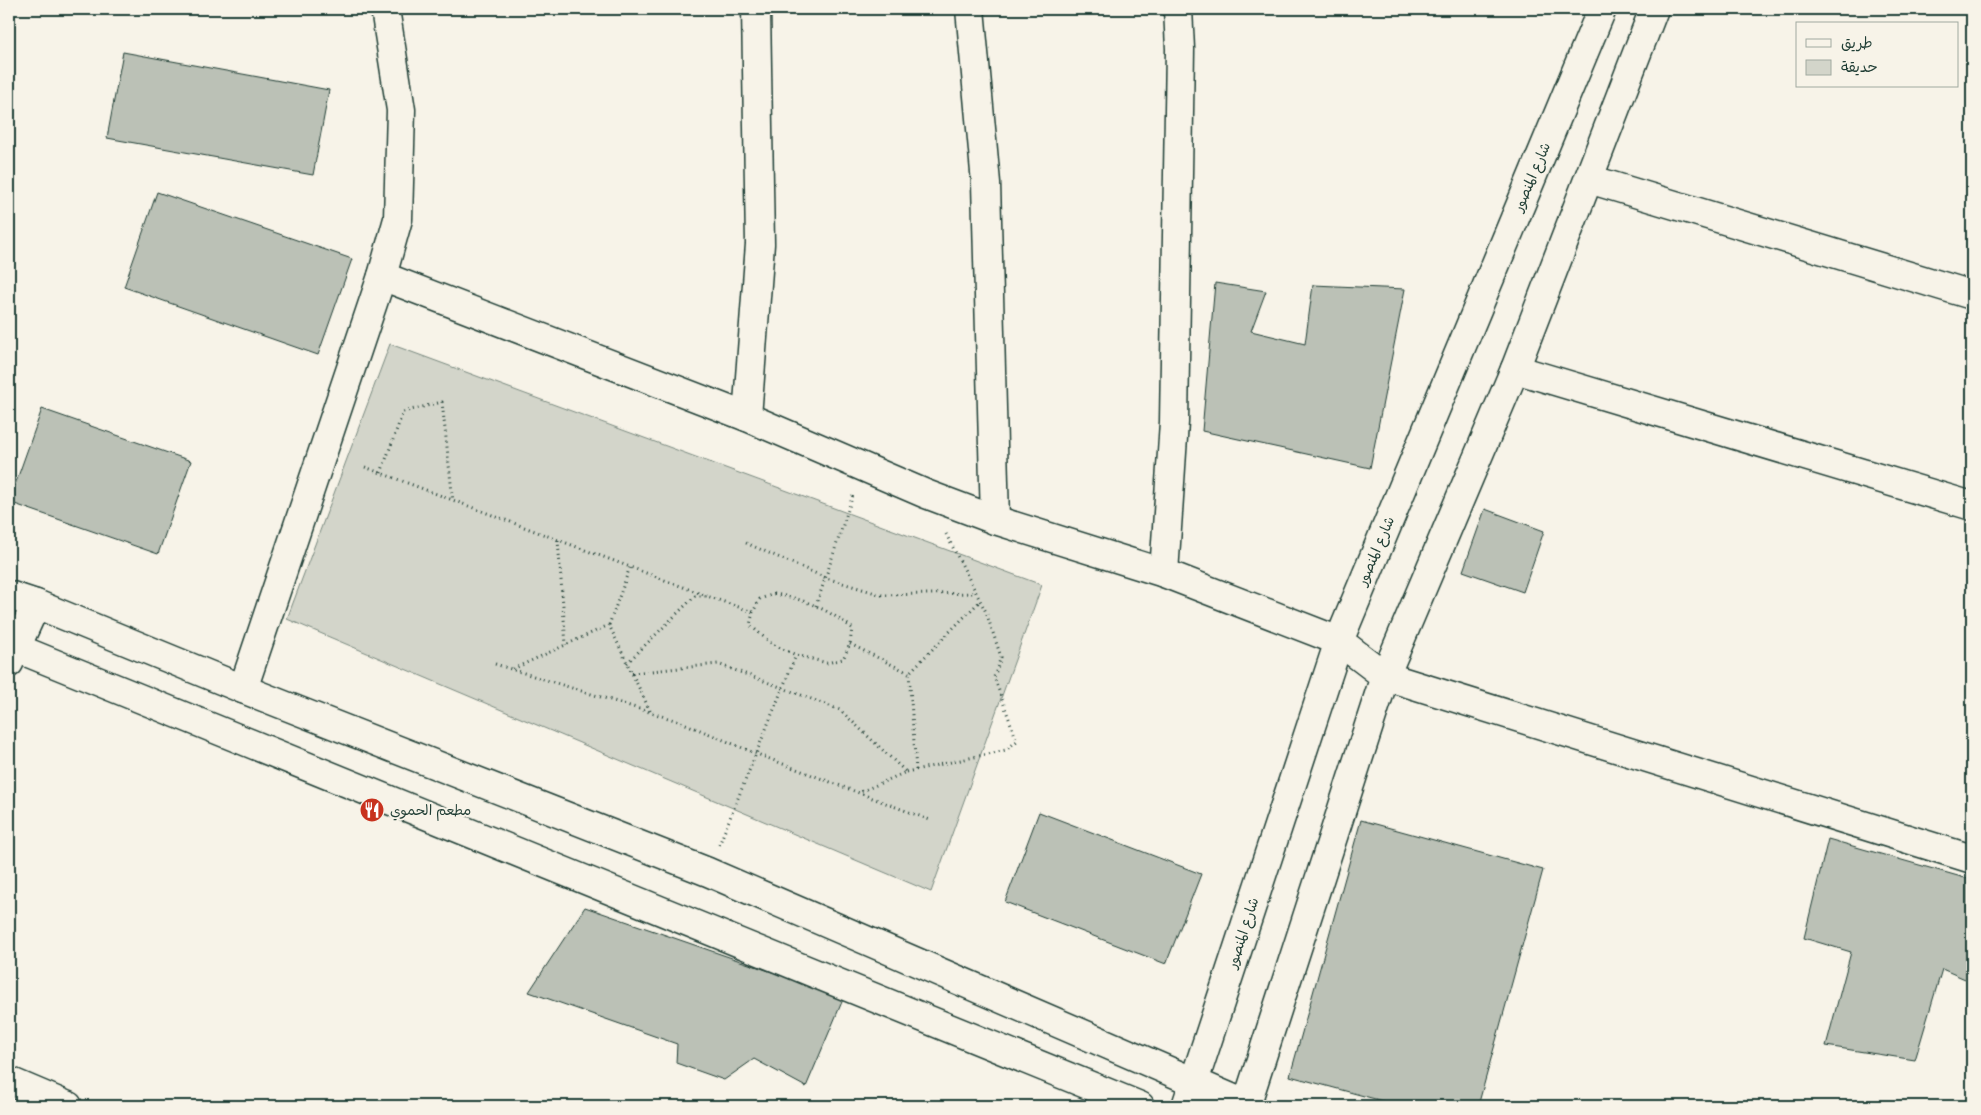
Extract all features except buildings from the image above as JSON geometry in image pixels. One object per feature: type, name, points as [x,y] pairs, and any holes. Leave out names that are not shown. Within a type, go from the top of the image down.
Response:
[{"type":"main road","points":[[243,688],[382,276],[398,219],[401,110],[385,9]]},
{"type":"main road","points":[[747,417],[760,244],[756,9]]},
{"type":"main road","points":[[970,9],[986,184],[995,520]]},
{"type":"main road","points":[[1164,573],[1174,422],[1180,49],[1178,9]]},
{"type":"main road","name":"شارع المنصور","points":[[1191,1094],[1339,641],[1602,9]]},
{"type":"main road","points":[[9,595],[36,604],[708,872],[1191,1094],[1247,1106],[1385,676],[1515,369],[1654,9]]},
{"type":"main road","points":[[1588,179],[1972,295]]},
{"type":"main road","points":[[382,276],[747,417],[926,494],[995,520],[1164,573],[1339,641],[1385,676],[1972,859]]},
{"type":"main road","points":[[1515,369],[1972,506]]},
{"type":"main road","points":[[36,604],[11,652],[1140,1106]]},
{"type":"main road","points":[[9,1081],[68,1106]]},
{"type":"path","points":[[381,473],[403,412],[442,402],[453,501]]},
{"type":"path","points":[[816,606],[863,466]]},
{"type":"path","points":[[365,467],[753,612]]},
{"type":"path","points":[[858,793],[906,772],[1006,750],[1017,741],[994,677],[1001,657],[986,612],[979,602],[926,494]]},
{"type":"path","points":[[558,540],[566,645]]},
{"type":"path","points":[[746,543],[826,578],[882,595],[975,592]]},
{"type":"path","points":[[512,670],[609,625],[630,567]]},
{"type":"path","points":[[774,594],[790,596],[816,606],[838,617],[852,628],[850,644],[843,658],[826,663],[796,655],[772,644],[750,625],[753,612],[760,600],[774,594]]},
{"type":"path","points":[[627,663],[695,596],[706,596]]},
{"type":"path","points":[[916,770],[910,673],[979,602]]},
{"type":"path","points":[[609,625],[651,713]]},
{"type":"path","points":[[850,644],[910,673]]},
{"type":"path","points":[[708,872],[796,655]]},
{"type":"path","points":[[495,664],[681,722],[757,754],[930,820]]},
{"type":"path","points":[[632,673],[718,664],[840,710],[906,772]]},
{"type":"green space","points":[[390,344],[1042,585],[931,892],[287,619]]},
{"type":"place","name":"مطعم الحموي","points":[[372,810]]}]
